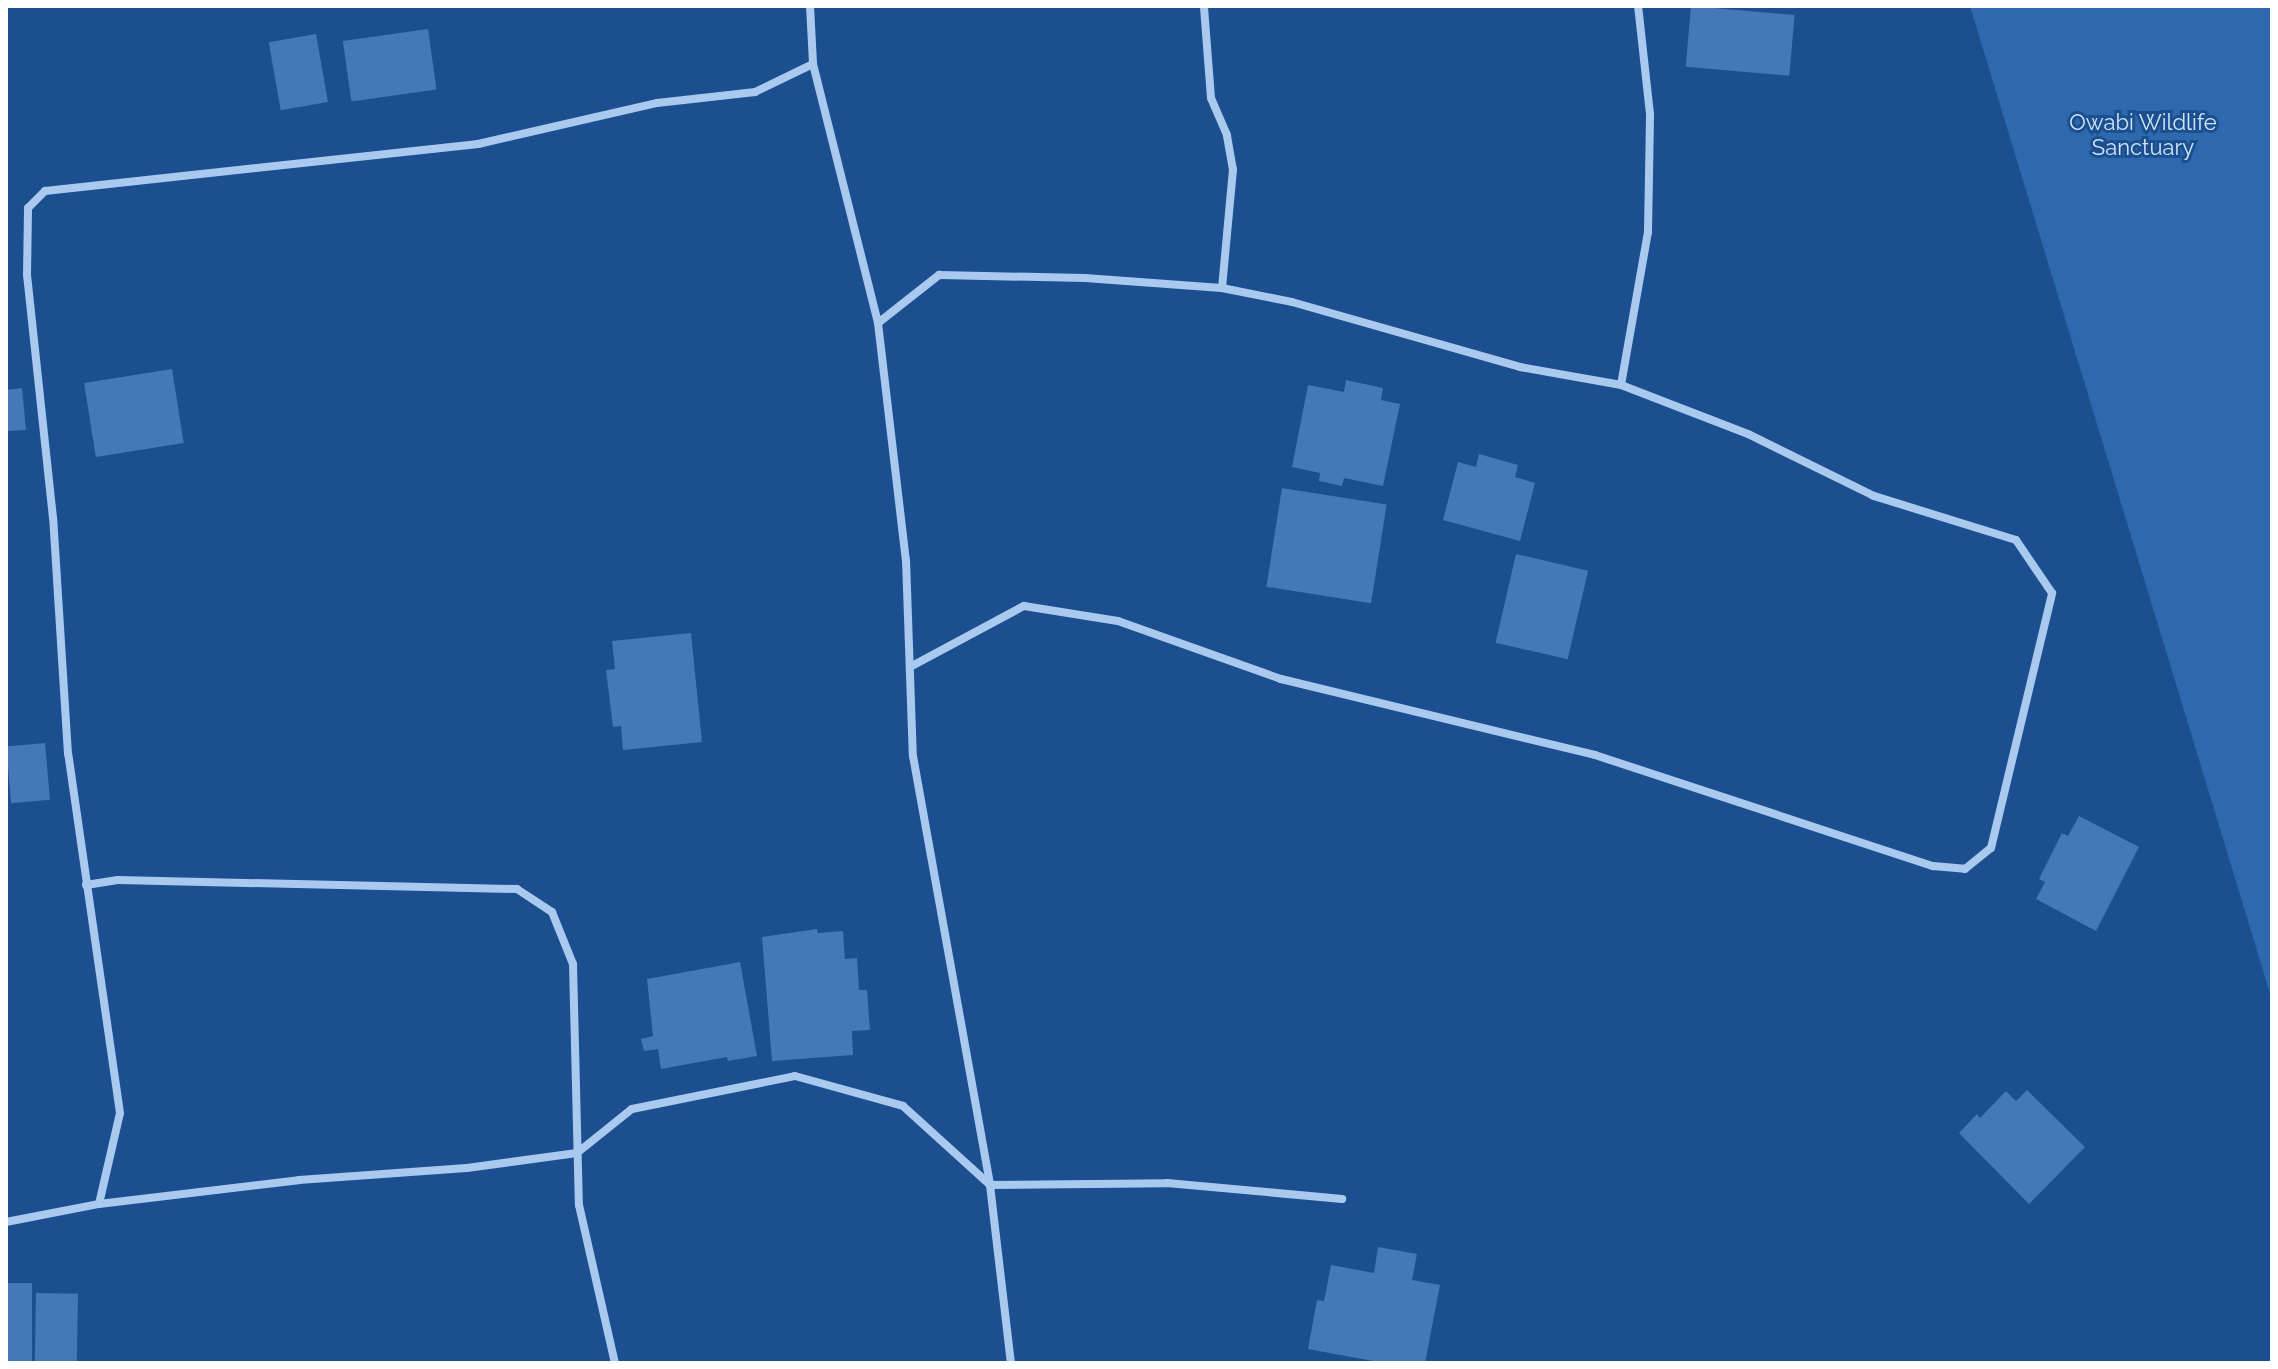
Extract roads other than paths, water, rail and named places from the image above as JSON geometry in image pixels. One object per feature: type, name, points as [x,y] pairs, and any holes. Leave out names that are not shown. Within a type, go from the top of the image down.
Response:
[{"type":"street","points":[[810,6],[813,64],[878,323],[906,560],[913,756],[990,1185],[1011,1363]]},
{"type":"street","points":[[1204,6],[1211,98],[1227,135],[1233,170],[1222,288]]},
{"type":"street","points":[[1621,385],[1648,232],[1650,114],[1638,6]]},
{"type":"street","points":[[99,1204],[120,1113],[68,754],[53,518],[27,275],[28,208],[45,191],[478,144],[657,103],[755,92],[813,64]]},
{"type":"street","points":[[878,323],[939,275],[1085,278],[1222,288],[1292,302],[1520,367],[1621,385],[1748,434],[1874,496],[2016,540],[2052,593],[1991,848],[1965,869],[1933,866],[1595,755],[1281,679],[1118,621],[1024,606],[910,667]]},
{"type":"street","points":[[86,885],[118,880],[517,889],[552,912],[573,964],[579,1205],[615,1363]]},
{"type":"street","points":[[6,1222],[99,1204],[299,1180],[467,1168],[577,1153],[632,1109],[795,1076],[903,1106],[990,1185],[1167,1183],[1342,1199]]},
{"type":"park label","name":"Owabi Wildlife Sanctuary","points":[[2143,134]]}]
